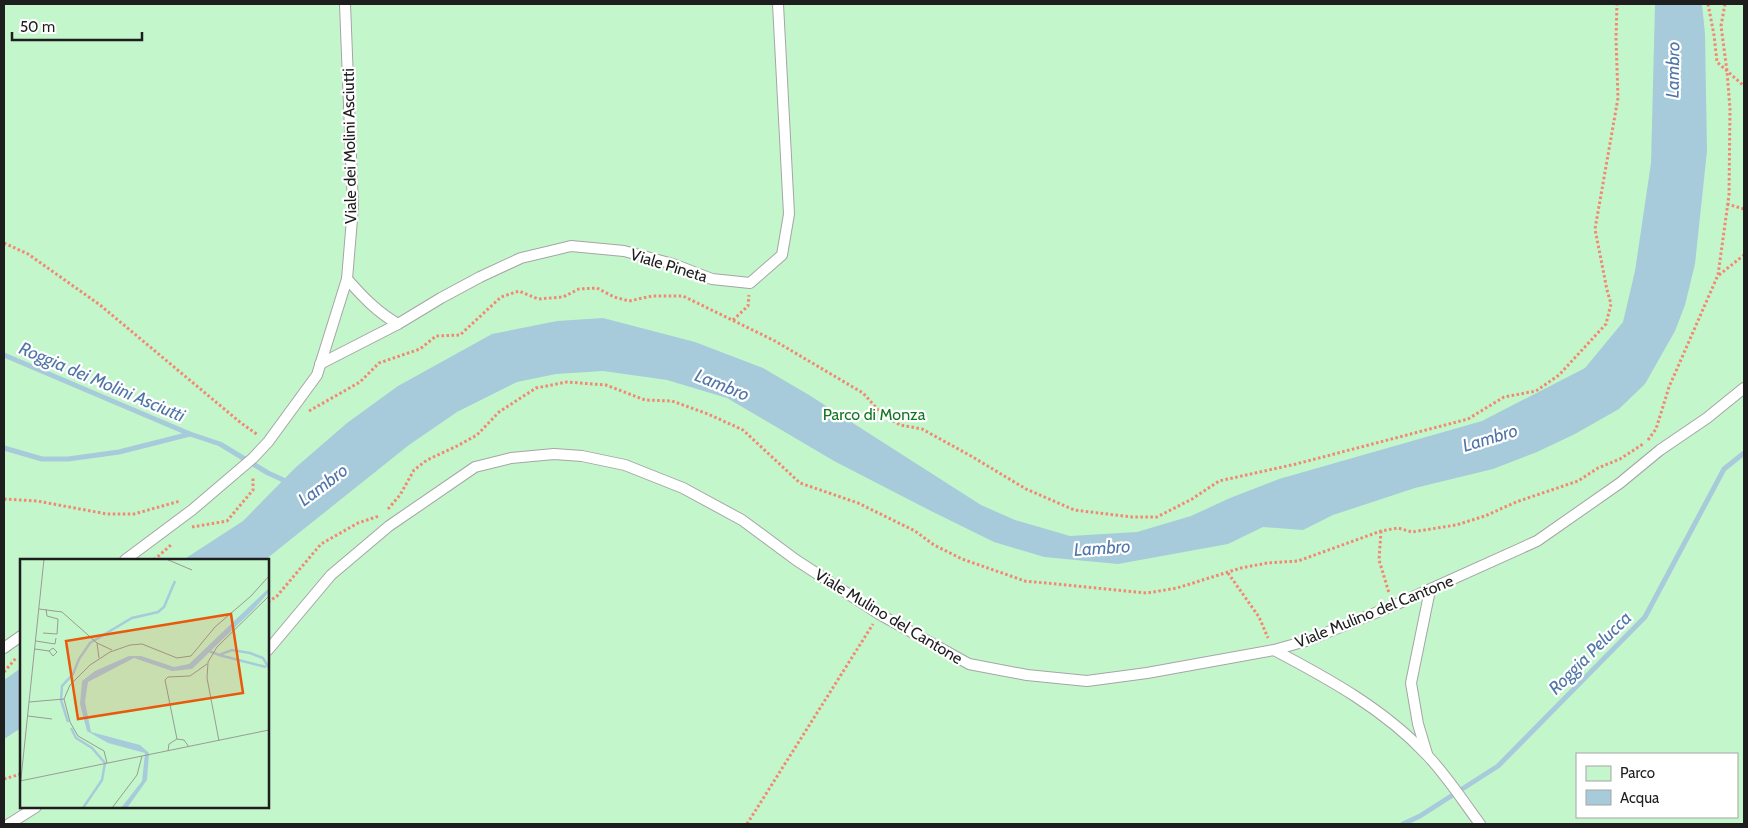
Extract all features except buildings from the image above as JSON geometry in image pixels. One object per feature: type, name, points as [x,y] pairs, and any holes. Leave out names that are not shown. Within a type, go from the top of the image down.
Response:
[{"type":"lane","name":"Viale dei Molini Asciutti","points":[[126,559],[192,510],[249,461],[268,442],[317,375],[347,279],[353,207],[345,4]]},
{"type":"lane","points":[[750,283],[782,255],[789,214],[778,4]]},
{"type":"lane","name":"Viale Pineta","points":[[320,364],[398,324],[441,298],[521,258],[572,246],[624,251],[673,264],[712,279],[750,283]]},
{"type":"lane","points":[[347,279],[365,300],[382,315],[398,324]]},
{"type":"lane","name":"Viale Mulino del Cantone","points":[[269,649],[331,575],[397,520],[475,467],[512,458],[554,454],[582,456],[624,465],[683,488],[742,520],[796,560],[879,614],[969,664],[1027,675],[1086,681],[1147,673],[1274,650],[1306,641],[1430,590],[1537,541],[1620,483],[1660,450],[1707,418],[1744,388]]},
{"type":"lane","points":[[1427,755],[1418,724],[1411,683],[1430,590]]},
{"type":"lane","points":[[4,648],[20,637]]},
{"type":"lane","points":[[1274,650],[1319,674],[1363,701],[1394,724],[1427,755],[1480,824]]},
{"type":"lane","points":[[9,824],[34,808]]},
{"type":"path","points":[[306,412],[360,382],[379,363],[420,349],[436,336],[460,335],[500,297],[518,291],[538,299],[563,297],[579,289],[597,288],[614,297],[628,301],[652,296],[683,296],[775,341],[863,393],[882,414],[900,424],[922,429],[1026,489],[1074,510],[1132,517],[1157,517],[1192,499],[1219,481],[1296,464],[1468,419],[1504,397],[1536,391],[1559,375],[1606,324],[1611,304],[1606,290],[1595,229],[1618,98],[1616,38],[1618,4]]},
{"type":"path","points":[[1708,4],[1717,62],[1744,86]]},
{"type":"path","points":[[269,601],[276,596],[321,544],[358,523],[384,514],[400,495],[414,470],[427,460],[477,435],[500,412],[536,388],[567,382],[606,385],[645,400],[672,401],[708,414],[743,430],[800,482],[858,503],[914,530],[934,545],[962,559],[1025,581],[1147,593],[1177,588],[1241,568],[1266,563],[1298,561],[1381,531],[1398,528],[1412,532],[1456,525],[1578,481],[1598,468],[1620,459],[1646,443],[1656,429],[1669,386],[1687,349],[1718,275],[1727,204],[1730,109],[1721,26],[1725,4]]},
{"type":"path","points":[[1727,204],[1744,209]]},
{"type":"path","points":[[4,243],[28,254],[100,305],[241,423],[268,442]]},
{"type":"path","points":[[1718,275],[1744,256]]},
{"type":"path","points":[[733,320],[748,306],[750,283]]},
{"type":"path","points":[[190,528],[227,521],[253,490]]},
{"type":"path","points":[[4,499],[38,501],[107,514],[134,514],[182,501]]},
{"type":"path","points":[[1381,531],[1378,560],[1395,605]]},
{"type":"path","points":[[155,559],[175,541]]},
{"type":"path","points":[[1228,573],[1259,617],[1274,650]]},
{"type":"path","points":[[747,824],[879,614]]},
{"type":"path","points":[[4,672],[19,653]]},
{"type":"path","points":[[4,779],[20,774]]},
{"type":"green space","name":"Parco di Monza","points":[[4,4],[1744,4],[1744,824],[4,824]]},
{"type":"water","name":"Lambro","points":[[1655,4],[1702,4],[1705,34],[1707,151],[1695,264],[1685,305],[1675,331],[1645,384],[1619,409],[1575,434],[1537,452],[1493,469],[1415,488],[1333,515],[1303,530],[1263,527],[1228,544],[1118,564],[1044,557],[994,542],[931,511],[834,461],[727,398],[667,380],[603,371],[556,374],[517,382],[457,412],[409,445],[266,559],[185,559],[243,521],[295,468],[347,423],[398,386],[492,334],[557,321],[603,318],[695,342],[763,368],[809,395],[981,505],[1015,520],[1070,536],[1137,532],[1191,516],[1279,479],[1482,421],[1585,368],[1623,322],[1635,271],[1651,163]]},
{"type":"water","points":[[20,669],[20,729],[4,739],[4,680]]},
{"type":"waterway","name":"Roggia dei Molini Asciutti","points":[[4,355],[190,434]]},
{"type":"waterway","name":"Roggia dei Molini Asciutti","points":[[4,448],[42,459],[68,459],[119,452],[190,434],[220,444],[268,473],[290,483]]},
{"type":"waterway","name":"Roggia Pelucca","points":[[1403,824],[1420,816],[1498,766],[1645,617],[1724,469],[1744,453]]}]
